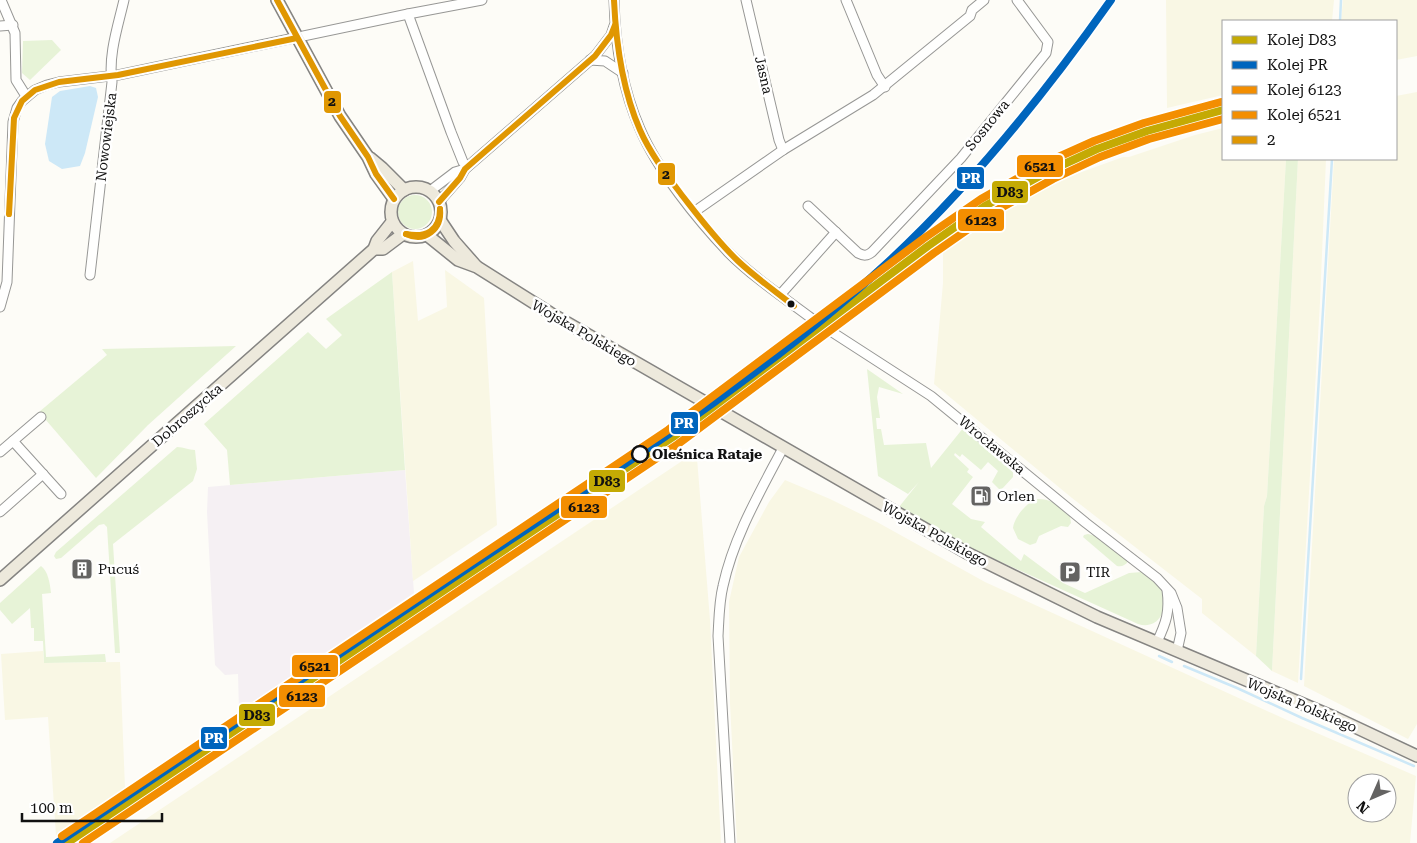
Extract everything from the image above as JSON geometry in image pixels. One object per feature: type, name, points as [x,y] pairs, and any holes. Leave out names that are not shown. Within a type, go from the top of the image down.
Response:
[{"type":"main road","points":[[277,0],[340,116],[394,199]]},
{"type":"main road","points":[[368,157],[404,190]]},
{"type":"main road","points":[[418,188],[430,191],[439,202],[441,209],[440,220],[436,227],[428,235],[418,238],[403,234],[396,229],[392,222],[391,207],[394,199],[404,190],[418,188]]},
{"type":"main road","name":"Wojska Polskiego","points":[[440,220],[454,241],[477,267]]},
{"type":"main road","name":"Dobroszycka","points":[[0,580],[374,249],[376,241],[392,222]]},
{"type":"main road","name":"Dobroszycka","points":[[374,249],[383,249],[403,234]]},
{"type":"main road","name":"Wojska Polskiego","points":[[428,235],[458,260],[477,267],[522,297],[967,553],[1097,617],[1416,753]]},
{"type":"street","points":[[1,0],[13,25],[16,38],[15,78],[18,86],[26,96]]},
{"type":"street","name":"Nowowiejska","points":[[90,275],[112,82],[112,57],[124,0]]},
{"type":"street","points":[[0,307],[7,282],[5,215],[13,122],[17,108],[26,96],[41,87],[59,82],[111,76],[408,14],[442,4],[482,0]]},
{"type":"street","points":[[614,0],[615,25],[623,73],[634,113],[646,142],[670,180],[694,212],[729,252],[780,295],[811,318]]},
{"type":"street","name":"Jasna","points":[[746,0],[783,150]]},
{"type":"street","points":[[846,0],[877,75],[885,87]]},
{"type":"street","points":[[694,212],[783,150],[885,87],[970,16],[972,10],[984,0]]},
{"type":"street","name":"Sosnowa","points":[[808,206],[858,253],[864,256],[872,252],[960,158],[1046,53],[1048,42],[1017,0]]},
{"type":"street","points":[[408,14],[466,168]]},
{"type":"street","points":[[0,26],[13,25]]},
{"type":"street","points":[[439,202],[460,178],[466,168],[590,60],[605,44],[615,25]]},
{"type":"street","points":[[590,60],[605,61],[623,73]]},
{"type":"street","points":[[430,191],[455,172],[466,168]]},
{"type":"street","points":[[780,295],[836,232]]},
{"type":"street","name":"Wrocławska","points":[[832,332],[899,374],[943,405],[1167,587],[1174,598],[1180,622],[1181,633],[1177,651]]},
{"type":"street","points":[[0,452],[41,417]]},
{"type":"street","points":[[13,441],[60,494]]},
{"type":"street","points":[[730,843],[718,636],[719,610],[725,576],[738,537],[783,448]]},
{"type":"street","points":[[0,512],[43,474]]},
{"type":"street","points":[[1157,642],[1165,624],[1168,611],[1167,587]]},
{"type":"shaded area","points":[[1166,0],[1334,0],[1332,20],[1222,20],[1222,95],[1167,108]]},
{"type":"shaded area","points":[[1343,0],[1417,0],[1417,56],[1397,60],[1397,20],[1341,20]]},
{"type":"shaded area","points":[[1417,92],[1417,724],[1408,739],[1304,686],[1334,160],[1397,160],[1397,96]]},
{"type":"shaded area","points":[[1222,128],[1222,160],[1286,160],[1256,656],[1202,613],[1202,599],[1072,498],[934,384],[943,283],[943,250],[982,223],[1068,177],[1123,157],[1129,157],[1195,135]]},
{"type":"shaded area","points":[[1298,160],[1326,160],[1320,302],[1298,683],[1272,671]]},
{"type":"shaded area","points":[[413,261],[418,321],[447,307],[445,270],[484,298],[497,525],[413,581],[392,272]]},
{"type":"shaded area","points":[[691,455],[697,458],[710,620],[721,843],[110,843]]},
{"type":"shaded area","points":[[405,470],[414,593],[239,711],[238,674],[225,675],[215,665],[207,512],[208,487]]},
{"type":"shaded area","points":[[785,480],[830,499],[877,522],[985,582],[1287,720],[1416,776],[1410,843],[737,843],[730,703],[729,602],[739,557],[769,502]]},
{"type":"shaded area","points":[[43,651],[44,663],[120,662],[125,788],[56,835],[48,717],[5,720],[1,654]]},
{"type":"green space","points":[[52,40],[61,50],[30,80],[22,73],[23,41]]},
{"type":"green space","points":[[1286,160],[1298,160],[1272,671],[1256,656],[1264,506],[1267,496]]},
{"type":"green space","points":[[415,195],[422,196],[427,200],[431,205],[431,219],[427,224],[422,228],[415,229],[408,228],[403,224],[399,219],[398,212],[399,205],[403,200],[408,196]]},
{"type":"green space","points":[[392,272],[405,470],[230,485],[227,450],[204,424],[308,332],[326,349],[342,335],[326,319]]},
{"type":"green space","points":[[236,346],[148,425],[96,478],[39,412],[107,355],[102,349]]},
{"type":"green space","points":[[867,369],[903,394],[879,387],[877,397],[880,418],[876,418],[877,429],[881,429],[884,445],[926,443],[931,468],[964,427],[1013,469],[1013,477],[1002,489],[999,489],[992,482],[998,471],[988,462],[981,470],[962,454],[960,457],[955,453],[954,455],[969,469],[967,472],[973,477],[952,504],[971,519],[985,522],[981,527],[1021,561],[1024,554],[1063,583],[1085,593],[1129,573],[1142,572],[1156,583],[1163,595],[1163,609],[1158,620],[1153,624],[1138,624],[981,553],[899,507],[919,482],[908,494],[878,476]]},
{"type":"green space","points":[[177,447],[195,450],[197,469],[193,481],[113,544],[120,653],[115,653],[107,527],[104,524],[99,525],[61,558],[56,559],[54,556],[56,552]]},
{"type":"green space","points":[[1036,499],[1051,501],[1059,506],[1070,516],[1071,523],[1068,527],[1061,526],[1039,536],[1036,543],[1030,545],[1018,539],[1013,528],[1021,511]]},
{"type":"green space","points":[[1088,534],[1096,536],[1128,561],[1125,565],[1117,566],[1083,537]]},
{"type":"green space","points":[[41,566],[47,574],[51,593],[42,594],[46,657],[105,654],[106,662],[44,663],[43,641],[34,641],[34,628],[31,628],[30,608],[12,624],[0,610],[0,603]]},
{"type":"water","points":[[90,86],[96,88],[98,97],[85,153],[80,166],[62,169],[49,161],[45,144],[52,97],[60,91]]},
{"type":"waterway","points":[[1340,20],[1341,0]]},
{"type":"waterway","points":[[1301,679],[1332,160]]},
{"type":"waterway","points":[[1159,656],[1172,662]]},
{"type":"waterway","points":[[1184,666],[1414,766]]},
{"type":"rail line","name":"PR","points":[[57,843],[635,457],[738,385],[838,307],[917,235],[977,171],[1033,105],[1111,0]]},
{"type":"rail line","name":"6521","points":[[62,836],[668,430],[923,239],[981,199],[1045,163],[1094,141],[1144,123],[1221,102]]},
{"type":"rail line","name":"D83","points":[[67,843],[673,437],[928,246],[985,206],[1049,171],[1097,149],[1147,131],[1222,110]]},
{"type":"rail line","name":"6123","points":[[83,843],[678,444],[934,253],[990,214],[1053,179],[1100,157],[1149,139],[1222,119]]},
{"type":"transit line","name":"2","points":[[277,0],[340,116],[394,199]]},
{"type":"transit line","name":"2","points":[[614,0],[618,50],[624,82],[640,130],[649,147],[681,194],[722,245],[751,273],[794,306]]},
{"type":"transit line","name":"2","points":[[439,202],[460,178],[465,169],[595,56],[611,35],[615,25]]},
{"type":"transit line","name":"2","points":[[9,214],[14,118],[22,101],[35,90],[59,82],[118,75],[297,38]]},
{"type":"transit line","name":"2","points":[[406,234],[426,234],[435,228],[438,223],[440,209]]},
{"type":"transit line","name":"2","points":[[406,234],[420,237],[431,232],[438,223],[440,209]]},
{"type":"place","name":"Oleśnica Rataje","points":[[640,454]]},
{"type":"place","name":"Orlen","points":[[981,496]]},
{"type":"place","name":"Pucuś","points":[[82,569]]},
{"type":"place","name":"TIR","points":[[1070,572]]}]
